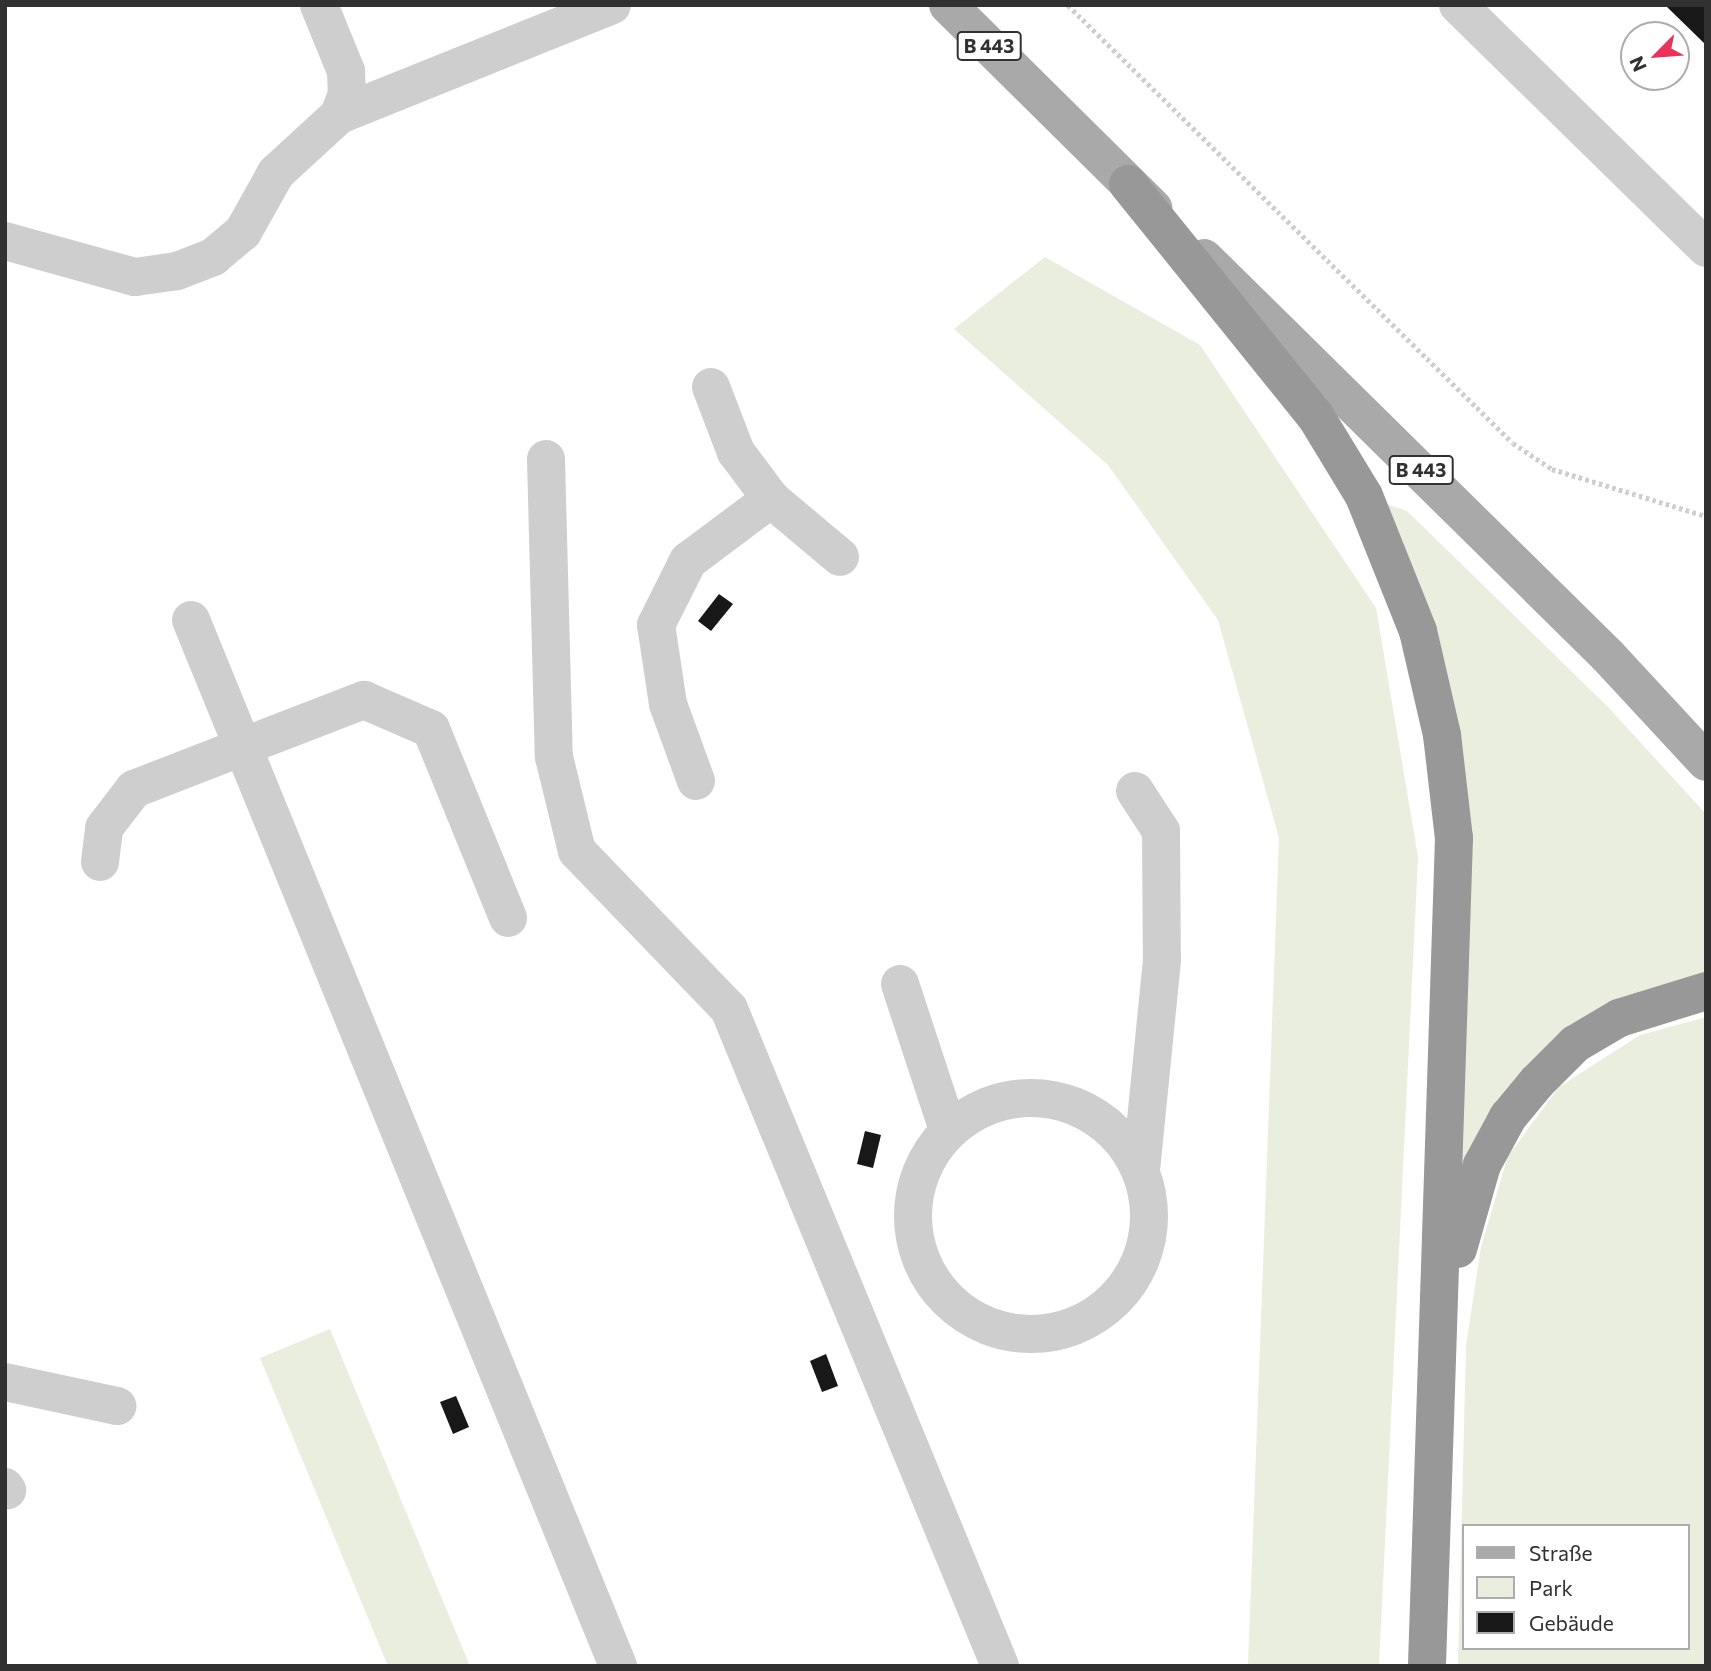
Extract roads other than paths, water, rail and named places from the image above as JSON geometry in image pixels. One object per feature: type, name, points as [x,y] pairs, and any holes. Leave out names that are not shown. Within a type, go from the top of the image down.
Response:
[{"type":"highway","points":[[1128,184],[1316,417],[1364,496],[1418,631],[1442,736],[1454,838],[1441,1327],[1427,1666]]},
{"type":"highway","points":[[1441,1327],[1482,1165],[1508,1117],[1575,1044],[1619,1018],[1706,991]]},
{"type":"main road","name":"B 443","points":[[947,5],[1608,656],[1706,762]]},
{"type":"lane","points":[[319,5],[346,71],[347,94],[339,115]]},
{"type":"lane","points":[[5,241],[135,277],[177,271],[213,257],[243,232],[276,173],[339,115],[612,5]]},
{"type":"lane","points":[[1458,5],[1706,248]]},
{"type":"lane","points":[[711,387],[736,452],[771,499],[840,557]]},
{"type":"lane","points":[[546,460],[554,757],[577,851],[729,1009],[1000,1666]]},
{"type":"lane","points":[[696,781],[668,704],[656,625],[688,561],[771,499]]},
{"type":"lane","points":[[191,620],[618,1666]]},
{"type":"lane","points":[[100,862],[104,828],[134,789],[364,700],[431,729],[508,918]]},
{"type":"lane","points":[[1136,791],[1161,831],[1162,960],[1141,1172]]},
{"type":"lane","points":[[900,984],[948,1130]]},
{"type":"lane","points":[[1017,1098],[1056,1100],[1092,1114],[1122,1139],[1141,1172],[1150,1211],[1145,1250],[1118,1295],[1100,1313],[1064,1330],[1026,1335],[987,1326],[953,1306],[928,1276],[914,1239],[913,1200],[925,1162],[948,1130],[992,1105],[1017,1098]]},
{"type":"lane","points":[[5,1382],[117,1406]]}]
